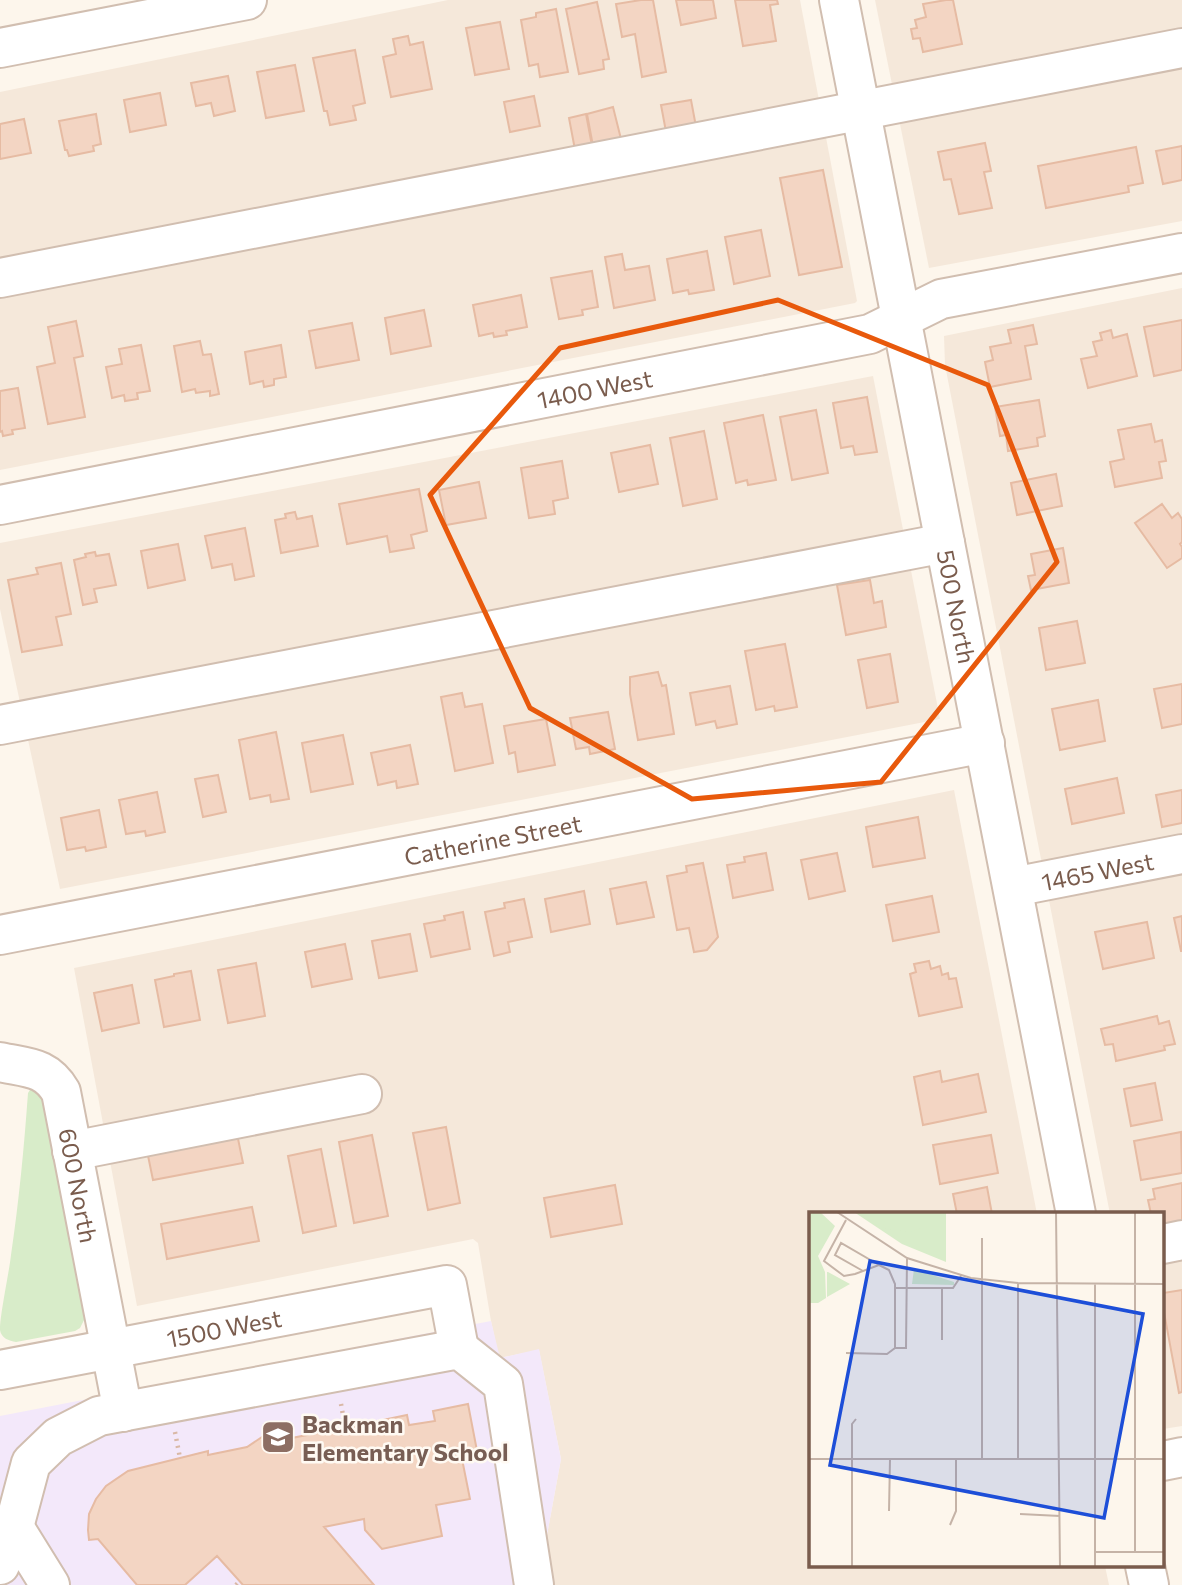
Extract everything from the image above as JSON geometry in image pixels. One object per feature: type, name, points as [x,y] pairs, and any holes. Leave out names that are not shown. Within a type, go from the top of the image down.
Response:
[{"type":"street","points":[[0,48],[247,0]]},
{"type":"street","name":"500 North","points":[[839,0],[1076,1212]]},
{"type":"street","points":[[0,278],[1182,48]]},
{"type":"street","name":"1400 West","points":[[0,505],[870,334],[941,299],[1182,253]]},
{"type":"street","points":[[0,725],[945,543]]},
{"type":"street","name":"Catherine Street","points":[[0,935],[985,743]]},
{"type":"street","name":"1465 West","points":[[1013,887],[1182,853]]},
{"type":"street","name":"600 North","points":[[0,1062],[49,1075],[61,1092],[123,1412]]},
{"type":"street","points":[[72,1151],[362,1094]]},
{"type":"street","points":[[1164,1244],[1182,1240]]},
{"type":"street","name":"1500 West","points":[[0,1370],[447,1285],[459,1349]]},
{"type":"street","points":[[0,1565],[32,1463],[58,1437],[99,1416],[459,1349],[503,1384],[534,1585]]},
{"type":"street","points":[[1164,1461],[1182,1457]]},
{"type":"street","points":[[14,1527],[50,1585]]},
{"type":"path","points":[[340,1400],[346,1432]]},
{"type":"path","points":[[173,1422],[180,1458]]},
{"type":"highlighted area","points":[[778,300],[988,385],[1057,562],[881,782],[692,799],[530,708],[430,495],[560,348]]},
{"type":"shaded area","points":[[448,0],[800,0],[857,301],[0,470],[0,92]]},
{"type":"shaded area","points":[[875,0],[1182,0],[1182,221],[929,268]]},
{"type":"shaded area","points":[[1182,288],[1182,1426],[1164,1429],[1164,1212],[1110,1212],[945,365],[944,336]]},
{"type":"shaded area","points":[[873,376],[940,719],[60,889],[0,609],[0,543]]},
{"type":"shaded area","points":[[954,790],[1037,1212],[809,1212],[809,1568],[1105,1568],[1109,1585],[552,1585],[545,1546],[561,1459],[539,1350],[499,1358],[478,1243],[473,1239],[137,1306],[74,968]]},
{"type":"shaded area","name":"Backman Elementary School","points":[[491,1321],[500,1358],[539,1349],[561,1459],[545,1546],[552,1585],[0,1585],[0,1416]]},
{"type":"green space","points":[[32,1087],[40,1087],[86,1316],[80,1328],[75,1331],[16,1342],[2,1335],[0,1323],[16,1215],[28,1093]]},
{"type":"building","points":[[653,0],[666,72],[642,77],[635,34],[622,37],[616,4]]},
{"type":"building","points":[[676,0],[713,0],[716,18],[681,25]]},
{"type":"building","points":[[735,0],[777,0],[778,4],[770,5],[776,41],[743,46]]},
{"type":"building","points":[[953,0],[962,44],[923,52],[920,38],[913,39],[911,29],[917,28],[915,20],[926,17],[923,4]]},
{"type":"building","points":[[597,2],[609,59],[603,60],[604,69],[579,74],[566,9]]},
{"type":"building","points":[[556,9],[568,72],[540,77],[538,64],[529,66],[521,20],[536,17],[536,13]]},
{"type":"building","points":[[500,22],[509,69],[475,75],[466,28]]},
{"type":"building","points":[[408,36],[410,45],[423,42],[432,89],[391,97],[383,57],[396,54],[393,39]]},
{"type":"building","points":[[355,50],[365,103],[353,106],[356,120],[330,125],[327,111],[324,111],[313,58]]},
{"type":"building","points":[[295,65],[304,111],[266,118],[257,72]]},
{"type":"building","points":[[228,76],[235,111],[214,116],[211,103],[196,106],[191,83]]},
{"type":"building","points":[[160,93],[166,125],[130,132],[124,100]]},
{"type":"building","points":[[534,96],[540,126],[510,132],[504,102]]},
{"type":"building","points":[[691,100],[697,132],[667,137],[661,105]]},
{"type":"building","points":[[613,107],[621,139],[593,146],[587,114]]},
{"type":"building","points":[[96,114],[101,144],[93,146],[94,151],[69,156],[65,150],[59,121]]},
{"type":"building","points":[[586,114],[593,151],[576,155],[569,118]]},
{"type":"building","points":[[24,119],[31,153],[0,159],[0,124]]},
{"type":"building","points":[[985,143],[991,171],[984,172],[992,208],[959,214],[951,179],[944,180],[938,152]]},
{"type":"building","points":[[1182,146],[1182,180],[1163,184],[1156,151]]},
{"type":"building","points":[[1136,147],[1143,183],[1128,186],[1129,192],[1046,208],[1038,166]]},
{"type":"building","points":[[823,170],[842,267],[799,275],[780,178]]},
{"type":"building","points":[[761,230],[770,276],[734,284],[725,237]]},
{"type":"building","points":[[707,251],[714,290],[689,294],[688,290],[673,293],[667,259]]},
{"type":"building","points":[[622,254],[625,270],[649,266],[655,300],[614,308],[605,257]]},
{"type":"building","points":[[592,271],[598,307],[582,310],[583,315],[559,319],[551,278]]},
{"type":"building","points":[[521,295],[527,327],[506,331],[507,335],[494,337],[493,333],[479,336],[473,305]]},
{"type":"building","points":[[424,310],[431,346],[391,354],[385,318]]},
{"type":"building","points":[[1182,320],[1182,370],[1154,376],[1144,327]]},
{"type":"building","points":[[76,321],[83,356],[74,358],[85,417],[48,424],[37,367],[55,363],[48,327]]},
{"type":"building","points":[[352,323],[359,360],[316,368],[309,331]]},
{"type":"building","points":[[1033,325],[1037,344],[1025,346],[1031,379],[990,387],[985,362],[993,360],[990,347],[1011,343],[1008,330]]},
{"type":"building","points":[[1111,330],[1113,338],[1127,334],[1137,376],[1088,388],[1081,359],[1097,356],[1093,342],[1102,340],[1100,333]]},
{"type":"building","points":[[200,341],[203,355],[211,354],[219,394],[210,396],[210,391],[196,393],[195,389],[182,392],[174,346]]},
{"type":"building","points":[[141,345],[150,391],[137,393],[138,399],[125,401],[124,395],[112,398],[106,367],[122,364],[119,349]]},
{"type":"building","points":[[281,345],[286,377],[274,379],[274,385],[264,387],[263,381],[250,384],[245,352]]},
{"type":"building","points":[[18,388],[25,428],[12,430],[13,434],[3,436],[2,431],[0,432],[0,391]]},
{"type":"building","points":[[867,397],[877,452],[855,455],[853,446],[841,448],[833,403]]},
{"type":"building","points":[[1039,400],[1045,436],[1037,438],[1038,446],[1008,451],[1006,435],[1000,436],[995,407]]},
{"type":"building","points":[[816,410],[828,473],[792,480],[780,417]]},
{"type":"building","points":[[763,415],[776,480],[748,485],[747,480],[736,483],[724,423]]},
{"type":"building","points":[[1151,424],[1155,442],[1162,440],[1166,461],[1159,462],[1162,478],[1115,487],[1110,462],[1124,459],[1118,430]]},
{"type":"building","points":[[704,431],[717,499],[683,506],[670,438]]},
{"type":"building","points":[[650,445],[658,484],[619,492],[611,453]]},
{"type":"building","points":[[562,461],[568,498],[553,501],[555,514],[529,518],[521,468]]},
{"type":"building","points":[[1056,474],[1062,506],[1017,515],[1011,483]]},
{"type":"building","points":[[479,482],[486,518],[446,525],[439,490]]},
{"type":"building","points":[[419,489],[427,531],[411,535],[414,548],[390,552],[387,536],[347,544],[339,504]]},
{"type":"building","points":[[1162,504],[1172,518],[1178,513],[1182,519],[1182,558],[1167,568],[1135,523]]},
{"type":"building","points":[[295,512],[297,519],[312,516],[318,546],[281,553],[275,520],[286,518],[285,514]]},
{"type":"building","points":[[245,528],[254,576],[235,580],[232,564],[212,568],[205,536]]},
{"type":"building","points":[[178,544],[185,580],[148,588],[141,551]]},
{"type":"building","points":[[1063,548],[1069,583],[1031,590],[1028,576],[1035,575],[1031,554]]},
{"type":"building","points":[[95,552],[96,556],[109,554],[116,585],[94,589],[97,602],[83,605],[74,560]]},
{"type":"building","points":[[61,563],[71,614],[56,617],[62,645],[22,652],[8,580],[38,574],[36,568]]},
{"type":"building","points":[[870,580],[874,603],[882,601],[886,627],[846,635],[837,585]]},
{"type":"building","points":[[1077,621],[1085,663],[1046,670],[1039,628]]},
{"type":"building","points":[[785,644],[797,707],[775,711],[774,706],[756,710],[745,651]]},
{"type":"building","points":[[890,654],[898,702],[867,708],[858,660]]},
{"type":"building","points":[[658,672],[662,686],[666,685],[674,734],[638,740],[630,694],[630,677]]},
{"type":"building","points":[[1182,684],[1182,724],[1162,728],[1154,689]]},
{"type":"building","points":[[730,686],[737,724],[717,728],[715,721],[696,725],[690,693]]},
{"type":"building","points":[[462,693],[465,707],[482,704],[493,763],[455,771],[441,697]]},
{"type":"building","points":[[1098,700],[1105,741],[1060,750],[1052,709]]},
{"type":"building","points":[[608,712],[615,749],[590,754],[589,747],[576,749],[570,718]]},
{"type":"building","points":[[546,719],[555,765],[518,772],[515,752],[509,754],[504,726]]},
{"type":"building","points":[[276,732],[289,799],[271,802],[270,795],[250,799],[239,740]]},
{"type":"building","points":[[343,735],[353,784],[311,792],[302,743]]},
{"type":"building","points":[[410,745],[418,784],[397,788],[396,781],[378,785],[371,753]]},
{"type":"building","points":[[218,775],[226,812],[203,817],[195,779]]},
{"type":"building","points":[[1117,778],[1124,813],[1072,824],[1065,789]]},
{"type":"building","points":[[1182,790],[1182,823],[1162,827],[1156,795]]},
{"type":"building","points":[[157,792],[165,832],[146,836],[145,831],[126,834],[119,800]]},
{"type":"building","points":[[99,810],[106,847],[86,851],[85,847],[67,850],[61,818]]},
{"type":"building","points":[[918,817],[925,858],[873,867],[866,827]]},
{"type":"building","points":[[766,853],[773,890],[733,898],[727,865],[745,862],[744,857]]},
{"type":"building","points":[[837,853],[845,891],[809,899],[801,860]]},
{"type":"building","points":[[703,863],[718,937],[707,950],[694,952],[689,928],[677,930],[667,876],[687,872],[686,866]]},
{"type":"building","points":[[646,882],[654,917],[617,924],[610,889]]},
{"type":"building","points":[[584,891],[590,924],[551,932],[545,899]]},
{"type":"building","points":[[932,896],[939,932],[893,941],[886,905]]},
{"type":"building","points":[[524,899],[532,937],[508,942],[510,952],[494,956],[485,912],[505,908],[504,903]]},
{"type":"building","points":[[463,912],[470,949],[431,957],[424,924],[445,920],[444,916]]},
{"type":"building","points":[[1182,916],[1182,951],[1181,951],[1174,918]]},
{"type":"building","points":[[1147,922],[1154,958],[1103,969],[1095,932]]},
{"type":"building","points":[[410,934],[417,971],[379,978],[372,941]]},
{"type":"building","points":[[345,944],[352,979],[312,987],[305,952]]},
{"type":"building","points":[[929,961],[931,969],[940,966],[942,975],[948,973],[949,979],[956,978],[962,1007],[919,1016],[910,974],[916,972],[914,964]]},
{"type":"building","points":[[256,963],[265,1016],[228,1023],[218,970]]},
{"type":"building","points":[[191,971],[200,1020],[164,1027],[155,980]]},
{"type":"building","points":[[132,985],[139,1023],[102,1031],[94,993]]},
{"type":"building","points":[[1157,1016],[1159,1024],[1169,1021],[1175,1044],[1164,1046],[1165,1050],[1116,1061],[1113,1044],[1105,1045],[1101,1029]]},
{"type":"building","points":[[940,1071],[942,1082],[978,1074],[986,1112],[923,1125],[914,1077]]},
{"type":"building","points":[[1155,1083],[1162,1120],[1131,1126],[1124,1089]]},
{"type":"building","points":[[446,1127],[460,1203],[428,1210],[413,1133]]},
{"type":"building","points":[[236,1129],[243,1163],[153,1180],[146,1146]]},
{"type":"building","points":[[1181,1132],[1182,1173],[1141,1180],[1134,1141]]},
{"type":"building","points":[[372,1135],[388,1216],[354,1223],[339,1142]]},
{"type":"building","points":[[991,1135],[998,1173],[940,1184],[933,1145]]},
{"type":"building","points":[[321,1149],[336,1226],[303,1233],[288,1156]]},
{"type":"building","points":[[1182,1183],[1182,1225],[1164,1229],[1164,1212],[1151,1212],[1148,1200],[1155,1199],[1153,1189]]},
{"type":"building","points":[[615,1185],[622,1224],[551,1237],[544,1198]]},
{"type":"building","points":[[987,1187],[992,1212],[957,1212],[953,1194]]},
{"type":"building","points":[[252,1207],[259,1241],[167,1259],[161,1224]]},
{"type":"building","points":[[1182,1290],[1182,1392],[1179,1393],[1164,1312],[1164,1293]]},
{"type":"building","points":[[468,1404],[478,1456],[462,1459],[470,1499],[436,1505],[442,1536],[382,1549],[365,1530],[364,1519],[324,1527],[374,1585],[243,1585],[217,1556],[185,1585],[137,1585],[98,1539],[89,1540],[89,1514],[96,1499],[106,1486],[128,1471],[208,1451],[208,1455],[247,1447],[265,1435],[266,1443],[338,1429],[340,1434],[355,1431],[354,1426],[407,1415],[409,1425],[435,1421],[433,1411]]},
{"type":"place","name":"Backman Elementary School","points":[[278,1437]]}]
